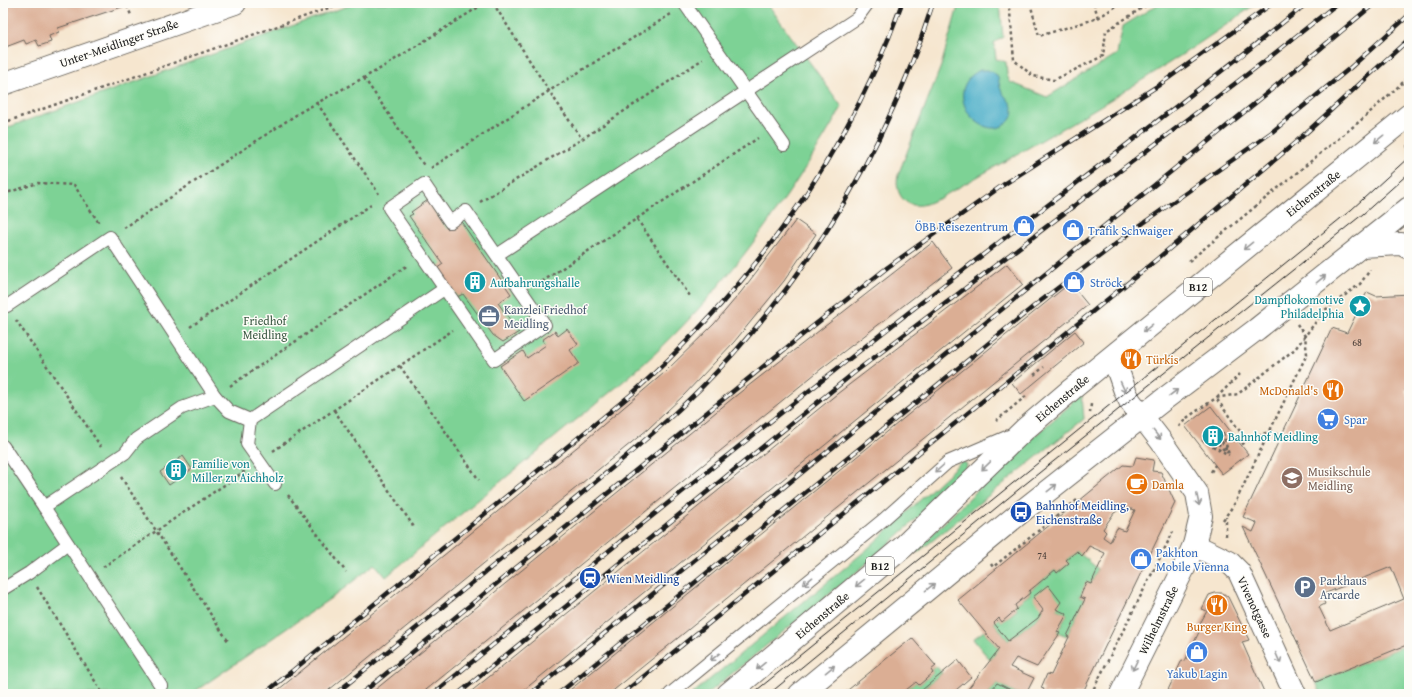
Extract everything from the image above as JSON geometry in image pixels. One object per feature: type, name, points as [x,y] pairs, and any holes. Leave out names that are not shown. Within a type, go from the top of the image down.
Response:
[{"type":"main road","name":"Unter-Meidlinger Straße","points":[[3,84],[235,3]]},
{"type":"main road","name":"Eichenstraße","points":[[728,694],[903,546],[1024,429],[1409,115]]},
{"type":"main road","points":[[800,694],[1021,512],[1251,334],[1409,208]]},
{"type":"main road","points":[[1361,246],[1401,244],[1409,248]]},
{"type":"main road","points":[[1117,353],[1117,368],[1120,382],[1130,401],[1171,455],[1197,493],[1201,516],[1194,545]]},
{"type":"main road","name":"Vivenotgasse","points":[[1194,545],[1229,562],[1239,572],[1295,694]]},
{"type":"main road","name":"Wilhelmstraße","points":[[1121,694],[1194,545]]},
{"type":"lane","points":[[497,255],[857,18],[868,3]]},
{"type":"lane","points":[[685,4],[784,145]]},
{"type":"lane","points":[[424,184],[450,222],[466,211],[545,325],[494,360],[389,208],[424,184]]},
{"type":"lane","points":[[7,306],[110,237],[215,396],[229,411],[250,420]]},
{"type":"lane","points":[[275,484],[247,444],[250,420],[444,289]]},
{"type":"lane","points":[[44,507],[125,453],[136,439],[182,408],[215,396]]},
{"type":"lane","points":[[670,694],[883,520],[948,462],[1024,429]]},
{"type":"lane","points":[[3,446],[161,686]]},
{"type":"lane","points":[[3,588],[29,573],[68,544]]},
{"type":"path","points":[[3,123],[343,3]]},
{"type":"path","points":[[3,194],[38,183],[74,185],[110,237],[295,116],[364,78],[485,3]]},
{"type":"path","points":[[494,3],[549,91],[582,139]]},
{"type":"path","points":[[1007,3],[1010,12],[1014,60],[1033,76],[1054,80],[1103,56],[1106,31],[1150,3]]},
{"type":"path","points":[[1030,3],[1039,36],[1098,18],[1121,3]]},
{"type":"path","points":[[1094,3],[1098,18]]},
{"type":"path","points":[[364,78],[427,171],[685,4]]},
{"type":"path","points":[[466,211],[582,139],[717,50]]},
{"type":"path","points":[[1189,261],[1360,121],[1409,77]]},
{"type":"path","points":[[317,103],[389,208]]},
{"type":"path","points":[[524,294],[772,129]]},
{"type":"path","points":[[176,336],[381,198]]},
{"type":"path","points":[[637,218],[690,296]]},
{"type":"path","points":[[215,396],[421,256]]},
{"type":"path","points":[[1216,398],[1238,394],[1295,349],[1325,310],[1360,284],[1374,264]]},
{"type":"path","points":[[7,306],[157,530],[228,641]]},
{"type":"path","points":[[89,576],[466,321]]},
{"type":"path","points":[[1220,522],[1227,518],[1307,354],[1305,336],[1294,321]]},
{"type":"path","points":[[400,366],[479,480]]},
{"type":"path","points":[[1034,375],[1044,367]]},
{"type":"path","points":[[1179,429],[1180,424],[1216,398],[1240,374]]},
{"type":"path","points":[[994,422],[1029,393]]},
{"type":"path","points":[[1216,398],[1247,441]]},
{"type":"path","points":[[334,410],[414,527]]},
{"type":"path","points":[[1242,445],[1247,441],[1270,431],[1281,436]]},
{"type":"path","points":[[1223,433],[1229,455]]},
{"type":"path","points":[[1218,436],[1229,455]]},
{"type":"path","points":[[1214,439],[1229,455]]},
{"type":"path","points":[[1202,440],[1229,455]]},
{"type":"path","points":[[1208,476],[1215,465]]},
{"type":"path","points":[[275,484],[284,490],[346,572]]},
{"type":"path","points":[[1091,694],[1176,526]]},
{"type":"path","points":[[29,573],[103,694]]},
{"type":"green space","name":"Friedhof Meidling","points":[[356,3],[767,3],[842,107],[805,168],[766,226],[722,281],[675,334],[619,385],[386,577],[375,564],[337,594],[191,694],[3,694],[3,129]]},
{"type":"green space","points":[[959,3],[1000,3],[1003,37],[994,43],[996,59],[1006,62],[1007,75],[1010,82],[1047,97],[1117,54],[1123,26],[1160,3],[1257,3],[1219,30],[1141,81],[1021,152],[940,198],[922,205],[910,204],[902,198],[899,193],[897,181],[898,175],[941,66]]},
{"type":"green space","points":[[1082,395],[1084,419],[917,553],[915,551],[1024,445]]},
{"type":"green space","points":[[962,461],[967,464],[966,470],[922,514],[865,565],[707,694],[692,694],[865,551]]},
{"type":"green space","points":[[1077,551],[1098,569],[1091,584],[1086,583],[1080,597],[1085,599],[1067,636],[1057,632],[1067,614],[1056,609],[1043,610],[1038,618],[1008,641],[994,623],[999,618],[1002,622],[1017,610],[1015,605],[1030,594],[1029,591],[1055,570],[1057,573],[1069,563],[1066,560]]},
{"type":"green space","points":[[984,631],[999,649],[990,660],[973,639]]},
{"type":"green space","points":[[1409,644],[1409,694],[1321,694],[1316,682]]},
{"type":"green space","points":[[936,666],[942,673],[923,689],[926,694],[901,694],[916,682],[919,685],[933,673],[931,670]]},
{"type":"green space","points":[[997,683],[1019,694],[988,694]]},
{"type":"water","points":[[980,70],[988,70],[997,75],[1001,90],[1010,102],[1013,111],[1011,118],[1006,124],[996,128],[985,127],[976,121],[968,112],[963,101],[963,90],[968,79]]},
{"type":"building","points":[[3,3],[134,3],[58,28],[59,32],[49,36],[51,42],[39,46],[36,40],[26,44],[24,40],[3,48]]},
{"type":"building","name":"Aufbahrungshalle","points":[[428,200],[447,229],[460,220],[511,294],[498,303],[519,332],[503,342],[493,335],[463,294],[457,297],[436,269],[443,264],[409,216],[413,214],[411,212]]},
{"type":"building","points":[[796,220],[816,234],[784,281],[734,342],[684,395],[648,429],[324,694],[273,694],[582,443],[664,373],[714,324],[741,292]]},
{"type":"building","points":[[933,242],[952,268],[821,369],[421,694],[370,694],[738,394]]},
{"type":"building","points":[[1007,264],[1023,284],[519,694],[468,694],[837,394]]},
{"type":"building","points":[[1070,283],[1088,305],[609,694],[565,694]]},
{"type":"building","points":[[1367,292],[1376,296],[1409,294],[1409,388],[1405,390],[1409,399],[1409,644],[1316,682],[1243,527],[1253,532],[1257,523],[1243,517],[1332,328],[1347,333]],"holes":[[[1391,567],[1404,599],[1330,630],[1319,607],[1325,604],[1321,595]]]},
{"type":"building","points":[[567,329],[578,344],[570,350],[579,363],[524,401],[500,366],[523,351],[527,358],[546,345],[542,340],[555,331],[558,336]]},
{"type":"building","points":[[1075,331],[1084,342],[1021,394],[1012,383]]},
{"type":"building","name":"Bahnhof Meidling","points":[[1211,406],[1248,454],[1222,474],[1185,426]]},
{"type":"building","name":"Familie von Miller zu Aichholz","points":[[183,456],[192,469],[169,485],[160,472]]},
{"type":"building","points":[[1136,457],[1154,460],[1152,471],[1161,472],[1175,503],[1082,694],[1042,694],[1044,689],[1041,688],[1047,674],[1051,675],[1069,637],[1067,636],[1085,599],[1080,597],[1086,582],[1091,584],[1105,553],[1089,546],[1082,556],[1077,551],[1066,560],[1069,563],[1057,573],[1055,570],[1029,591],[1030,593],[1015,605],[1017,609],[1002,622],[999,618],[994,623],[1008,641],[1038,618],[1043,610],[1033,597],[1048,585],[1061,602],[1056,609],[1067,614],[1057,632],[1060,633],[1037,667],[1016,658],[1010,667],[1034,678],[1026,694],[1019,694],[997,683],[988,694],[964,694],[999,649],[958,600],[1123,465],[1133,466]],"holes":[[[1124,507],[1135,510],[1125,531],[1117,528],[1110,542],[1103,537],[1106,532],[1103,529],[1114,513]]]},
{"type":"building","points":[[1223,593],[1228,597],[1249,640],[1242,642],[1265,694],[1170,694],[1171,692],[1168,690],[1182,660],[1185,661],[1200,630],[1197,629],[1207,611],[1202,609],[1209,595]]},
{"type":"building","points":[[912,638],[936,666],[931,670],[933,673],[919,685],[916,682],[901,694],[843,694]]},
{"type":"building","points":[[958,660],[971,677],[956,690],[960,694],[926,694],[922,690]]},
{"type":"tram line","points":[[752,694],[1351,210],[1409,157]]},
{"type":"tram line","points":[[769,694],[1024,485],[1363,214],[1409,173]]},
{"type":"railway","points":[[264,694],[633,393],[677,351],[718,308],[756,262],[792,214],[825,165],[854,113],[880,59],[902,3]]},
{"type":"railway","points":[[335,694],[626,457],[692,397],[733,354],[766,315],[797,274],[852,189],[876,144],[897,98],[933,3]]},
{"type":"railway","points":[[361,694],[812,327],[888,267],[1003,185],[1159,85],[1273,3]]},
{"type":"railway","points":[[433,694],[812,388],[1216,76],[1307,3]]},
{"type":"railway","points":[[458,694],[855,372],[1270,57],[1338,3]]},
{"type":"railway","points":[[530,694],[1265,95],[1375,3]]},
{"type":"railway","points":[[558,694],[1038,303],[1142,224],[1272,132],[1350,68],[1409,15]]},
{"type":"railway","points":[[622,694],[1156,260],[1296,142],[1409,39]]},
{"type":"place","name":"ÖBB Reisezentrum","points":[[1024,226]]},
{"type":"place","name":"Trafik Schwaiger","points":[[1073,230]]},
{"type":"place","name":"Aufbahrungshalle","points":[[475,282]]},
{"type":"place","name":"Ströck","points":[[1074,282]]},
{"type":"place","name":"Dampflokomotive Philadelphia","points":[[1360,306]]},
{"type":"place","name":"Kanzlei Friedhof Meidling","points":[[489,316]]},
{"type":"place","name":"Türkis","points":[[1131,359]]},
{"type":"place","name":"McDonald's","points":[[1333,390]]},
{"type":"place","name":"Spar","points":[[1328,419]]},
{"type":"place","name":"Bahnhof Meidling","points":[[1213,436]]},
{"type":"place","name":"Familie von Miller zu Aichholz","points":[[176,470]]},
{"type":"place","name":"Musikschule Meidling","points":[[1292,478]]},
{"type":"place","name":"Damla","points":[[1137,484]]},
{"type":"place","name":"Bahnhof Meidling, Eichenstraße","points":[[1021,512]]},
{"type":"place","name":"Pakhton Mobile Vienna","points":[[1141,559]]},
{"type":"place","name":"Wien Meidling","points":[[590,578]]},
{"type":"place","name":"Parkhaus Arcarde","points":[[1305,587]]},
{"type":"place","name":"Burger King","points":[[1217,605]]},
{"type":"place","name":"Yakub Lagin","points":[[1197,652]]}]
